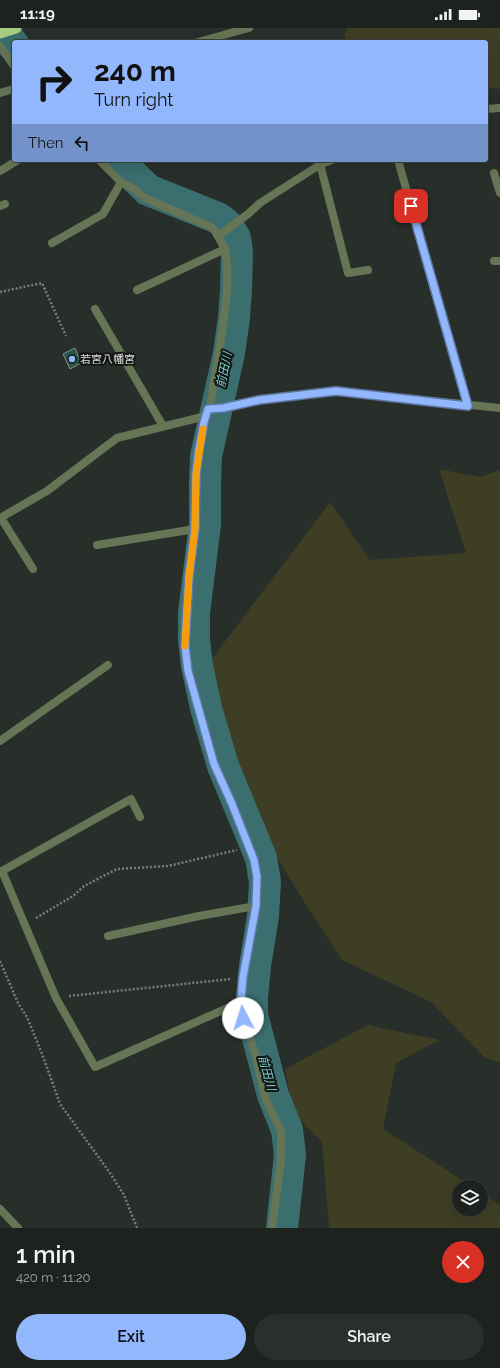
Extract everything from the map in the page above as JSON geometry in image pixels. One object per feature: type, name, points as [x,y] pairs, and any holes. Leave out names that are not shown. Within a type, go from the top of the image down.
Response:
[{"type":"highway","points":[[0,33],[16,28]]},
{"type":"street","points":[[205,40],[249,28]]},
{"type":"street","points":[[0,46],[12,63]]},
{"type":"street","points":[[0,93],[12,90]]},
{"type":"street","points":[[488,109],[500,108]]},
{"type":"street","points":[[0,171],[15,162]]},
{"type":"street","points":[[102,162],[121,182],[134,189],[145,198],[211,227],[221,234],[227,261],[227,293],[222,333],[209,411],[199,449],[196,474],[195,529],[185,621],[185,646],[188,671],[214,764],[232,804],[254,860],[257,877],[256,906],[243,977],[241,1002],[243,1018],[255,1054],[266,1100],[281,1131],[281,1161],[272,1228]]},
{"type":"street","points":[[221,234],[260,203],[320,162],[348,273],[368,270]]},
{"type":"street","points":[[399,162],[468,406]]},
{"type":"street","points":[[494,173],[500,194]]},
{"type":"street","points":[[52,243],[103,214],[121,182]]},
{"type":"street","points":[[137,290],[224,249]]},
{"type":"street","points":[[95,309],[163,426]]},
{"type":"street","points":[[33,569],[0,518],[47,491],[117,438],[163,426],[209,411],[259,400],[336,391],[468,406],[500,408]]},
{"type":"street","points":[[97,545],[195,529]]},
{"type":"street","points":[[0,741],[108,665]]},
{"type":"street","points":[[140,817],[132,799],[2,871],[26,924],[56,998],[95,1067],[241,1002]]},
{"type":"street","points":[[108,936],[199,916],[256,906]]},
{"type":"street","points":[[0,1208],[18,1228]]},
{"type":"path","points":[[0,292],[42,283],[66,336]]},
{"type":"path","points":[[26,924],[73,896],[84,886],[117,868],[168,866],[249,847]]},
{"type":"path","points":[[0,961],[18,1003],[27,1017],[60,1104],[110,1173],[124,1195],[137,1228]]},
{"type":"path","points":[[56,998],[243,977]]},
{"type":"shaded area","points":[[348,28],[500,28],[500,89],[488,88],[488,40],[347,40],[344,36]]},
{"type":"shaded area","points":[[439,469],[480,477],[500,470],[500,1062],[485,1058],[431,1002],[342,960],[245,806],[202,672],[330,502],[370,560],[466,553]]},
{"type":"shaded area","points":[[368,1025],[439,1040],[396,1063],[383,1129],[462,1180],[452,1180],[452,1216],[488,1216],[488,1197],[500,1205],[500,1228],[329,1228],[322,1142],[293,1113],[285,1069]]},
{"type":"building","points":[[75,348],[81,363],[70,369],[63,354]]},
{"type":"waterway","name":"前田川","points":[[1,28],[12,43]]},
{"type":"waterway","name":"前田川","points":[[119,162],[148,190],[218,218],[226,224],[235,238],[237,252],[234,318],[229,353],[206,456],[205,524],[194,613],[194,640],[197,666],[206,708],[223,766],[261,858],[265,882],[263,916],[255,966],[252,1015],[273,1095],[287,1130],[290,1155],[282,1228]]},
{"type":"slow traffic","points":[[185,646],[185,621],[195,529],[196,474],[203,429]]},
{"type":"place","name":"若宮八幡宮","points":[[72,359]]},
{"type":"route","points":[[243,1018],[241,1002],[243,977],[256,906],[257,877],[254,860],[232,804],[214,764],[188,671],[185,646],[185,621],[195,529],[196,474],[204,422],[208,409],[223,408],[259,400],[336,391],[468,406],[411,206]]}]
